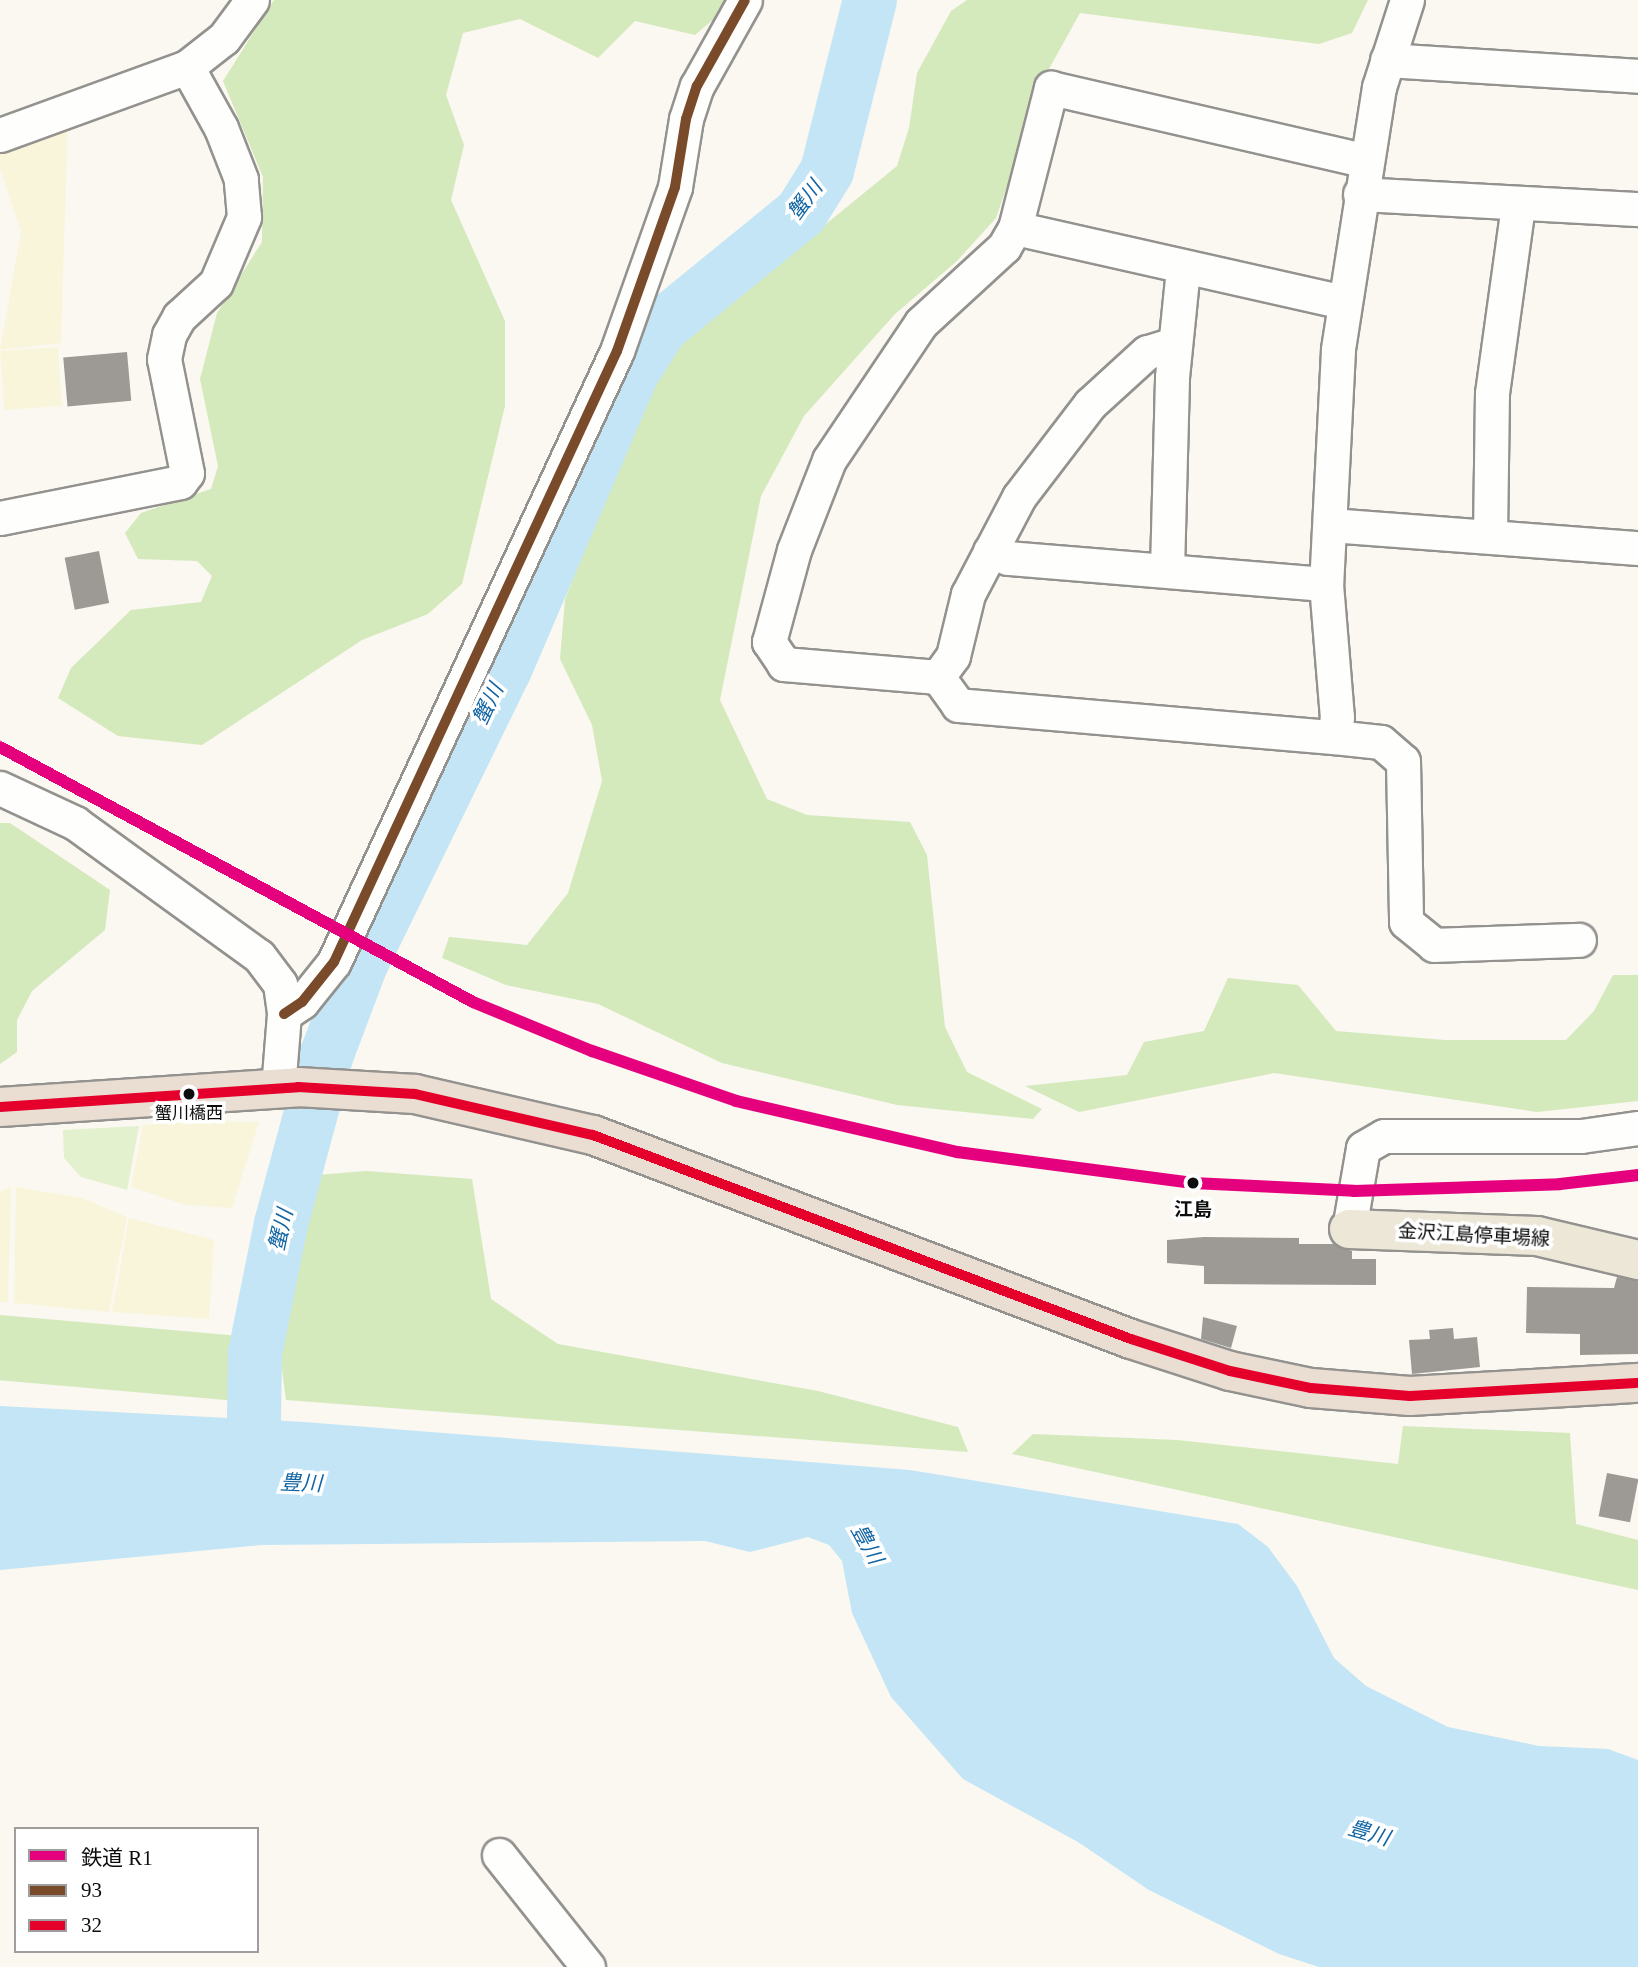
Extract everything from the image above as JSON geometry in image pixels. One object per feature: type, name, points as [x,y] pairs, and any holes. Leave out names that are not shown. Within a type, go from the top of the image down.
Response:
[{"type":"highway","points":[[0,1107],[288,1088],[356,1088],[497,1109],[593,1135],[957,1275],[1230,1371],[1311,1388],[1410,1396],[1638,1383]]},
{"type":"main road","name":"金沢江島停車場線","points":[[1349,1229],[1537,1236],[1638,1260]]},
{"type":"street","points":[[0,135],[187,67],[224,38],[252,0]]},
{"type":"street","points":[[285,1014],[302,1002],[334,962],[617,351],[675,187],[685,119],[696,86],[745,0]]},
{"type":"street","points":[[1334,737],[1337,718],[1326,584],[1343,302],[1366,161],[1387,60],[1407,0]]},
{"type":"street","points":[[1387,60],[1638,76]]},
{"type":"street","points":[[0,518],[180,482],[187,472],[164,359],[169,335],[179,317],[216,283],[244,217],[241,179],[231,153],[187,67]]},
{"type":"street","points":[[938,677],[783,664],[769,642],[794,550],[829,460],[850,423],[921,323],[1004,247],[1015,228],[1051,88],[1366,161]]},
{"type":"street","points":[[1360,194],[1518,205],[1638,208]]},
{"type":"street","points":[[1490,536],[1492,393],[1518,205]]},
{"type":"street","points":[[1015,228],[1343,302]]},
{"type":"street","points":[[1167,569],[1174,344],[1184,268]]},
{"type":"street","points":[[938,677],[953,656],[968,594],[1019,497],[1090,404],[1147,352],[1174,344]]},
{"type":"street","points":[[1329,525],[1638,548]]},
{"type":"street","points":[[990,551],[1008,558],[1326,584]]},
{"type":"street","points":[[938,677],[957,705],[1381,743],[1403,761],[1406,922],[1434,945],[1579,940]]},
{"type":"street","points":[[0,788],[75,823],[259,956],[280,984],[285,1014],[288,1088]]},
{"type":"street","points":[[1349,1229],[1356,1176],[1363,1148],[1384,1136],[1581,1136],[1638,1128]]},
{"type":"street","points":[[499,1855],[587,1967]]},
{"type":"shaded area","points":[[68,117],[61,343],[0,350],[21,232],[0,169],[0,145]]},
{"type":"shaded area","points":[[58,347],[62,406],[4,410],[0,351]]},
{"type":"shaded area","points":[[200,1121],[259,1122],[232,1208],[186,1205],[131,1187],[143,1125]]},
{"type":"shaded area","points":[[11,1186],[8,1302],[0,1302],[0,1192]]},
{"type":"shaded area","points":[[16,1187],[82,1198],[127,1217],[109,1312],[14,1303]]},
{"type":"shaded area","points":[[129,1218],[214,1240],[209,1319],[112,1312]]},
{"type":"green space","points":[[274,0],[727,0],[727,8],[695,35],[635,21],[598,58],[520,19],[463,33],[446,95],[464,145],[451,200],[505,321],[505,406],[462,584],[428,614],[362,640],[202,745],[118,736],[58,698],[71,668],[131,610],[201,602],[212,576],[197,561],[138,559],[125,533],[141,513],[211,489],[218,466],[200,379],[217,313],[262,242],[263,177],[223,81]]},
{"type":"green space","points":[[967,0],[1368,0],[1352,33],[1319,44],[1080,13],[1045,76],[996,218],[957,261],[895,314],[804,416],[761,496],[720,700],[767,799],[807,815],[910,822],[927,855],[945,1027],[967,1072],[1042,1109],[1033,1119],[897,1105],[722,1063],[598,1004],[506,985],[442,958],[449,937],[527,945],[568,893],[602,781],[592,725],[560,659],[565,599],[654,370],[705,323],[897,166],[909,128],[917,73],[951,11]]},
{"type":"green space","points":[[0,823],[10,823],[110,890],[105,930],[32,991],[17,1020],[17,1052],[0,1064]]},
{"type":"green space","points":[[1613,975],[1638,975],[1638,1101],[1537,1112],[1274,1073],[1079,1112],[1025,1086],[1127,1075],[1144,1042],[1204,1031],[1228,978],[1298,985],[1336,1031],[1445,1040],[1566,1040],[1594,1011]]},
{"type":"green space","points":[[139,1126],[127,1190],[81,1177],[64,1158],[63,1130]]},
{"type":"green space","points":[[366,1171],[472,1179],[491,1299],[558,1344],[818,1391],[958,1427],[968,1452],[286,1400],[279,1347],[317,1175]]},
{"type":"green space","points":[[0,1315],[234,1335],[228,1400],[0,1380]]},
{"type":"green space","points":[[1403,1426],[1570,1433],[1576,1524],[1638,1540],[1638,1590],[1012,1454],[1033,1434],[1177,1440],[1398,1464]]},
{"type":"water","name":"豊川","points":[[0,1406],[304,1422],[910,1470],[1238,1524],[1268,1547],[1297,1586],[1334,1658],[1366,1686],[1448,1727],[1539,1746],[1608,1749],[1638,1760],[1638,1967],[1319,1967],[1279,1954],[1149,1890],[1078,1842],[963,1779],[891,1697],[852,1613],[842,1561],[829,1545],[808,1537],[750,1552],[705,1541],[261,1545],[0,1570]]},
{"type":"building","points":[[127,352],[131,401],[68,406],[63,358]]},
{"type":"building","points":[[99,551],[109,603],[75,610],[65,558]]},
{"type":"building","points":[[1204,1237],[1299,1238],[1299,1244],[1334,1244],[1352,1251],[1352,1259],[1376,1259],[1376,1285],[1204,1284],[1204,1266],[1167,1263],[1167,1240]]},
{"type":"building","points":[[1617,1277],[1638,1281],[1638,1354],[1580,1355],[1580,1334],[1526,1333],[1527,1287],[1614,1288]]},
{"type":"building","points":[[1203,1317],[1237,1326],[1231,1348],[1201,1339]]},
{"type":"building","points":[[1453,1328],[1454,1339],[1477,1337],[1480,1367],[1412,1374],[1409,1340],[1430,1339],[1429,1330]]},
{"type":"building","points":[[1607,1473],[1638,1479],[1630,1522],[1599,1516]]},
{"type":"waterway","name":"蟹川","points":[[253,1482],[255,1353],[281,1224],[327,1054],[360,966],[505,669],[632,373],[661,327],[801,213],[827,171],[870,0]]},
{"type":"rail line","name":"R1","points":[[0,747],[473,1002],[592,1051],[736,1101],[957,1152],[1193,1183],[1354,1191],[1560,1184],[1638,1175]]},
{"type":"transit line","name":"93","points":[[284,1014],[302,1002],[334,962],[617,351],[675,187],[686,119],[697,86],[745,0]]},
{"type":"transit line","name":"32","points":[[0,1107],[298,1087],[415,1094],[593,1135],[1131,1339],[1230,1371],[1311,1388],[1410,1396],[1638,1383]]},
{"type":"place","name":"蟹川橋西","points":[[189,1094]]},
{"type":"place","name":"江島","points":[[1193,1183]]}]
